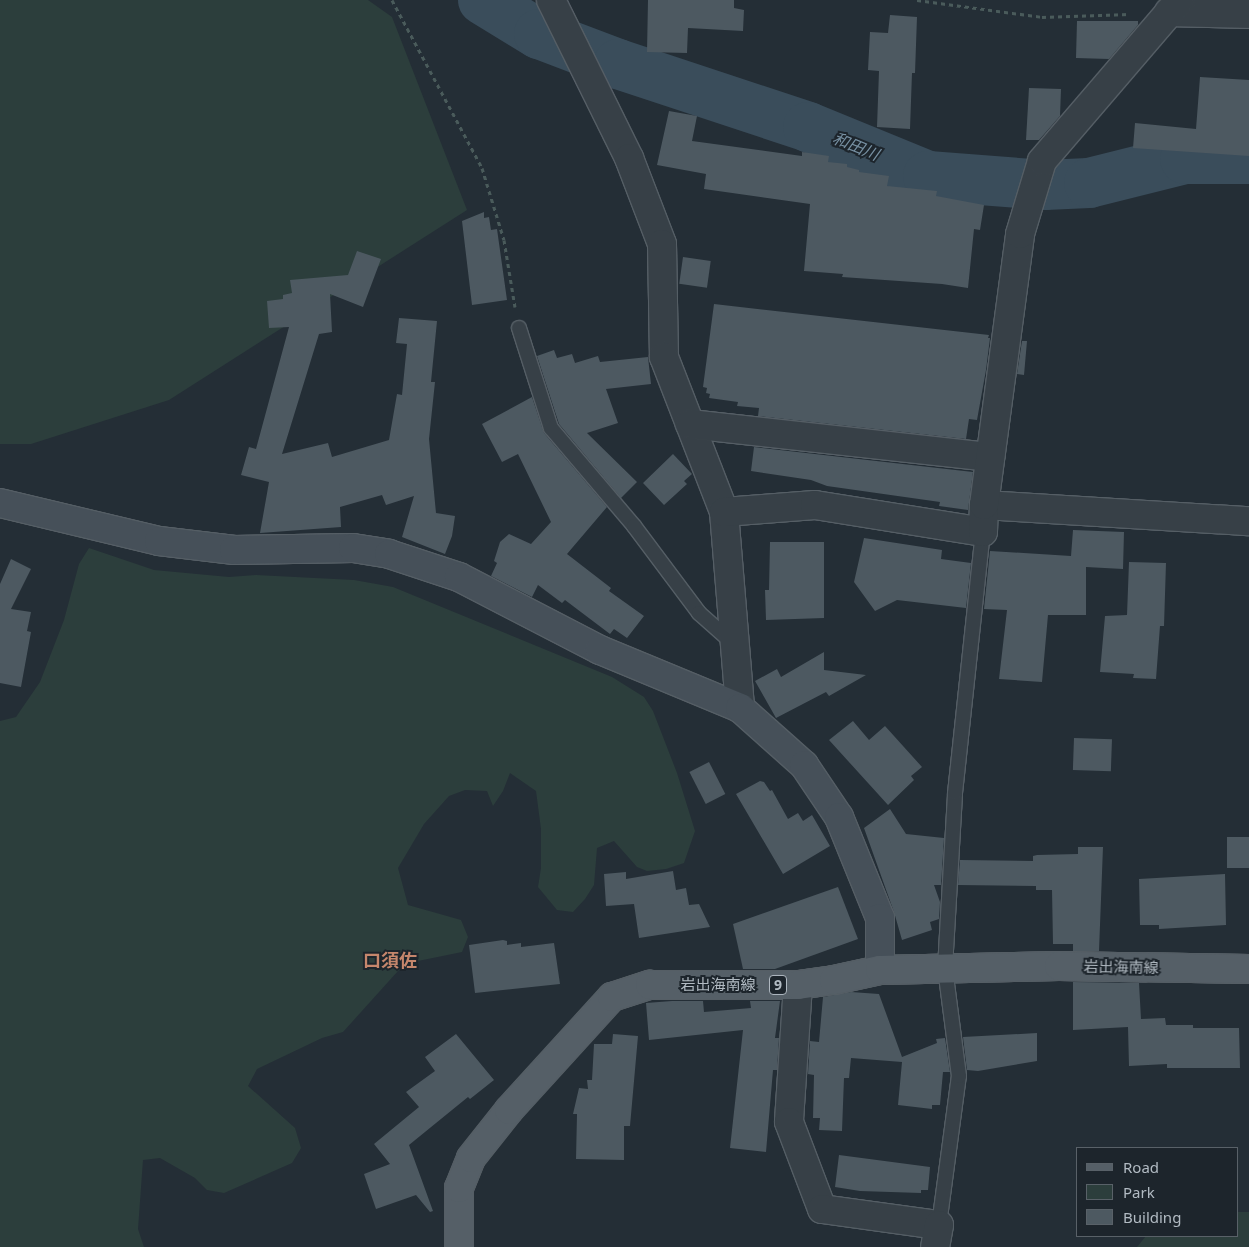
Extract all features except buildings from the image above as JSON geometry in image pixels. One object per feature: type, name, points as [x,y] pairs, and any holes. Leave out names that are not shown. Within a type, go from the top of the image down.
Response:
[{"type":"main road","name":"岩出海南線","points":[[459,1247],[459,1188],[470,1158],[509,1110],[612,997],[650,985],[798,985],[834,980],[880,970],[1058,966],[1249,969]]},
{"type":"street","points":[[551,0],[629,158],[662,244],[664,358],[724,512],[740,708]]},
{"type":"street","points":[[724,512],[815,505],[983,532],[984,505],[1020,234],[1042,161],[1175,6],[1249,14]]},
{"type":"street","points":[[690,424],[990,457]]},
{"type":"street","points":[[0,503],[178,543],[234,550],[353,548],[389,554],[459,577],[600,650],[740,708],[804,765],[839,817],[880,918],[880,970]]},
{"type":"street","points":[[984,505],[1249,521]]},
{"type":"street","points":[[798,985],[789,1122],[822,1209],[937,1236]]},
{"type":"lane","points":[[519,328],[550,428],[634,526],[699,612],[735,645]]},
{"type":"lane","points":[[937,1236],[958,1076],[945,968],[955,794],[983,532]]},
{"type":"path","points":[[392,0],[482,168],[504,240],[519,328]]},
{"type":"path","points":[[917,0],[1042,17],[1175,6]]},
{"type":"green space","points":[[0,0],[368,0],[392,17],[467,210],[169,400],[31,444],[0,444]]},
{"type":"green space","points":[[89,548],[154,570],[229,577],[256,575],[354,580],[393,587],[612,677],[644,697],[653,711],[677,773],[695,831],[684,863],[666,869],[647,871],[637,867],[614,841],[597,848],[594,885],[585,899],[573,912],[557,910],[538,887],[541,868],[541,829],[536,791],[510,773],[503,791],[493,806],[487,791],[465,790],[449,796],[424,824],[398,868],[408,905],[461,920],[468,937],[462,952],[413,962],[398,971],[343,1032],[322,1038],[257,1069],[248,1086],[295,1128],[301,1148],[292,1163],[224,1193],[207,1190],[195,1178],[160,1158],[143,1160],[138,1229],[144,1247],[0,1247],[0,721],[16,717],[40,682],[64,620],[79,564]]},
{"type":"green space","points":[[1239,1212],[1249,1212],[1249,1247],[1137,1247],[1145,1237],[1239,1237]]},
{"type":"waterway","name":"和田川","points":[[483,0],[539,34],[618,64],[808,127],[928,176],[1045,185],[1089,183],[1185,159],[1249,159]]},
{"type":"district","name":"口須佐","points":[[390,960]]}]
